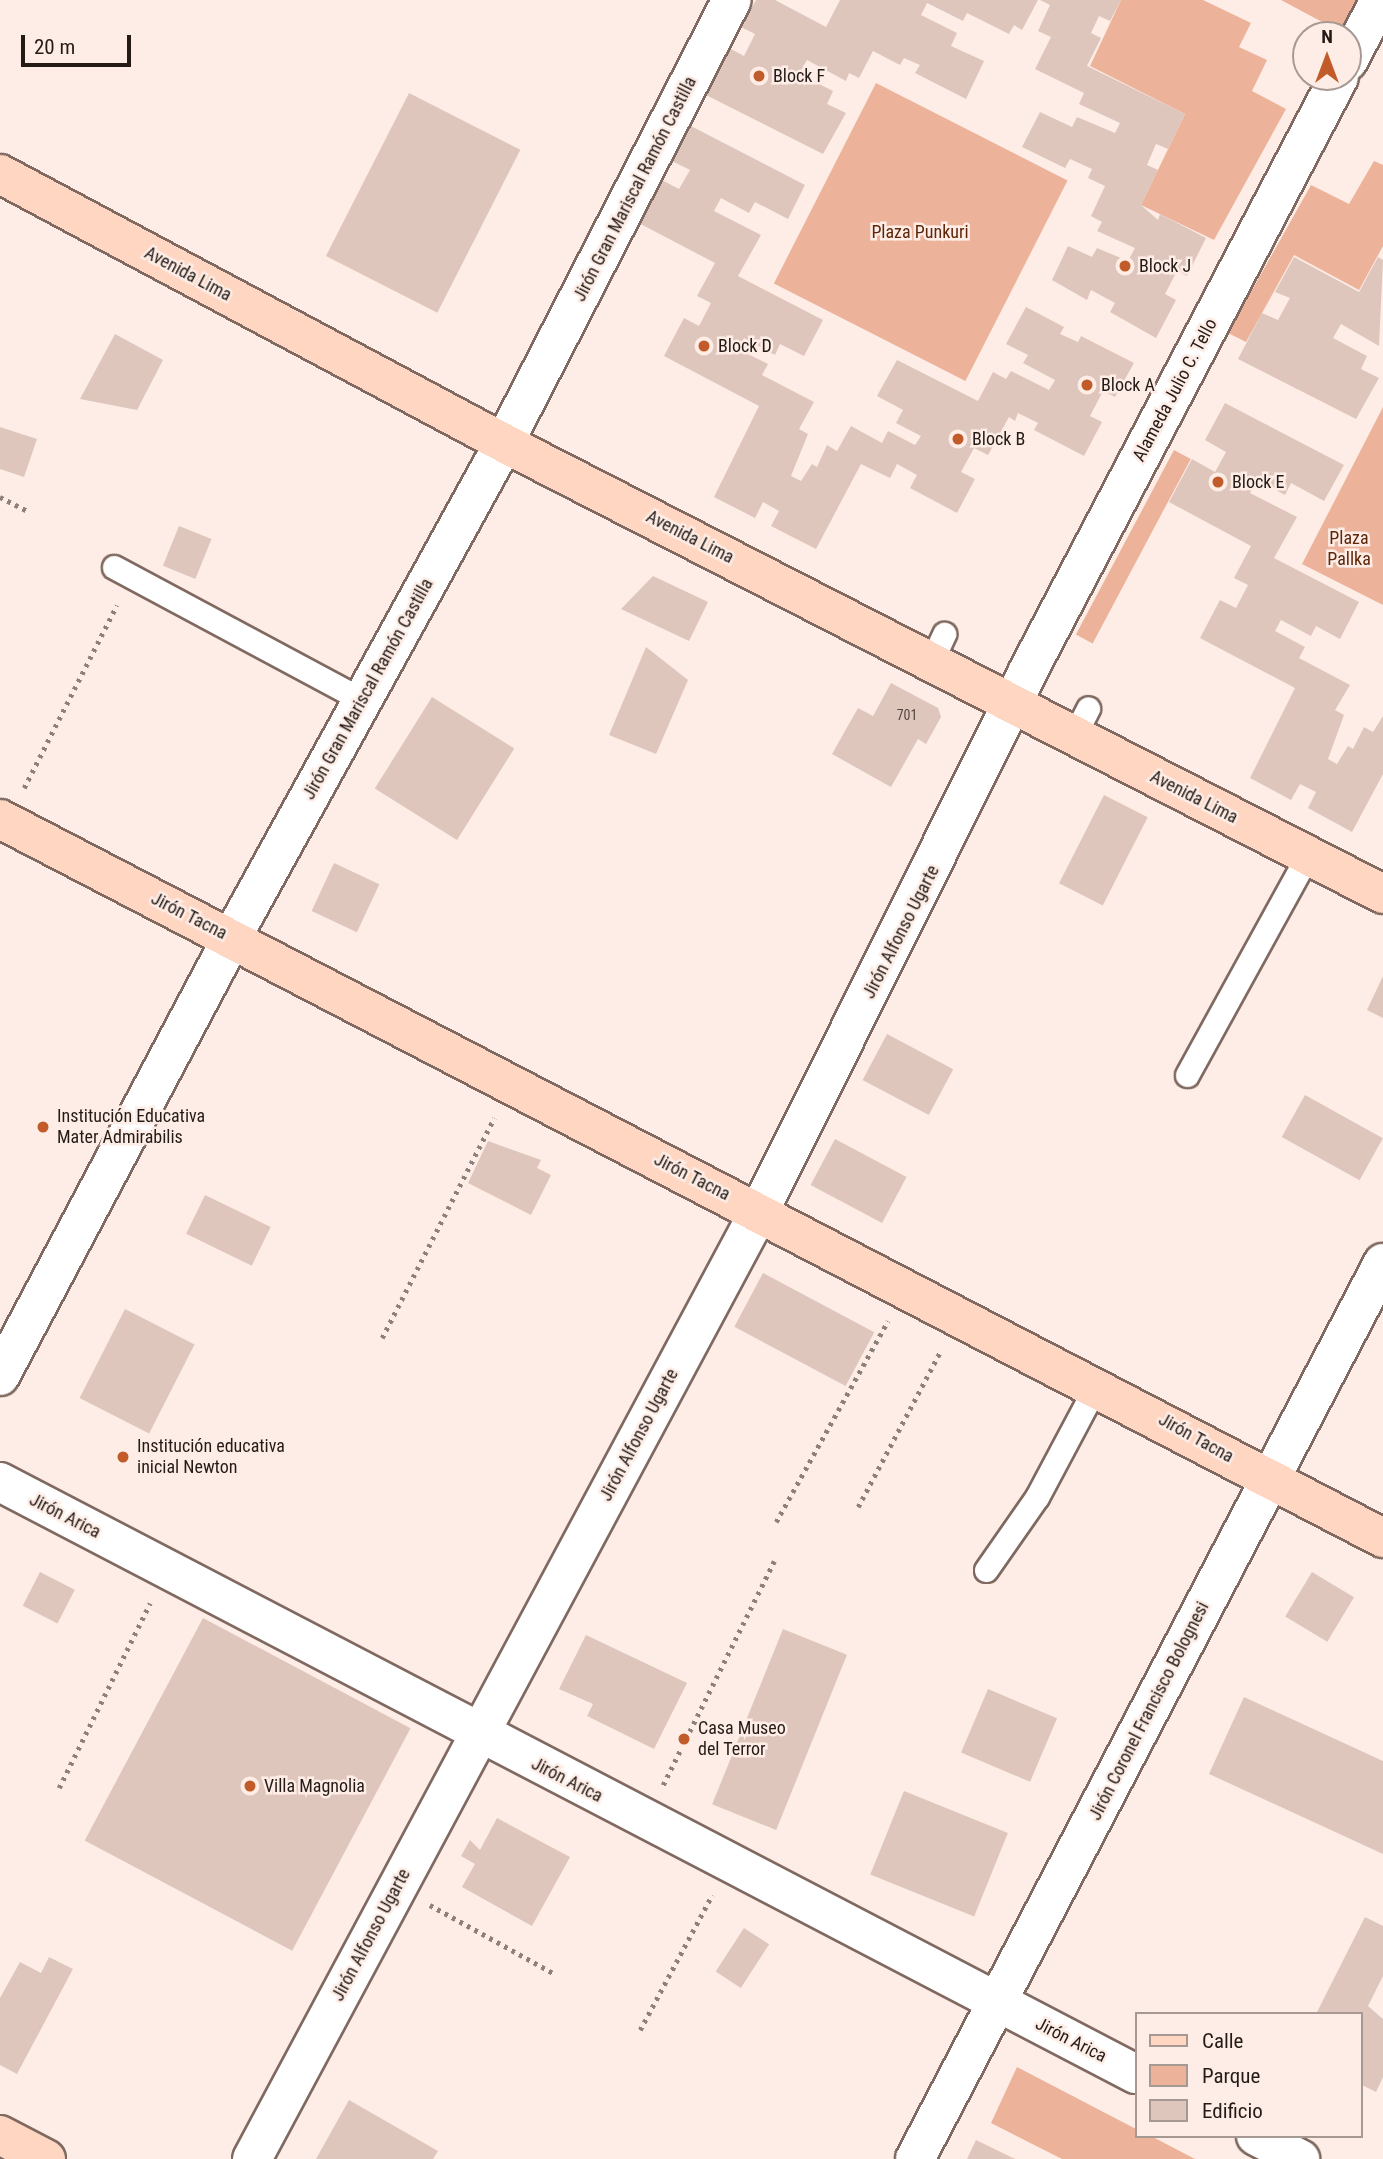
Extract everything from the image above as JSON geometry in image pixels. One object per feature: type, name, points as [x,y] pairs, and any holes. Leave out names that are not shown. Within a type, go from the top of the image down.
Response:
[{"type":"street","name":"Jirón Gran Mariscal Ramón Castilla","points":[[0,1376],[232,937],[594,279],[732,0]]},
{"type":"street","points":[[1362,34],[1380,0]]},
{"type":"street","name":"Alameda Julio C. Tello","points":[[1015,706],[1332,91]]},
{"type":"street","name":"Avenida Lima","points":[[0,174],[504,443],[938,647],[1015,706],[1081,722],[1308,855],[1383,894]]},
{"type":"street","name":"Jirón Alfonso Ugarte","points":[[252,2159],[760,1212],[1015,706]]},
{"type":"street","name":"Jirón Tacna","points":[[4,821],[1097,1384],[1383,1538]]},
{"type":"street","name":"Jirón Coronel Francisco Bolognesi","points":[[915,2159],[1383,1263]]},
{"type":"street","name":"Jirón Arica","points":[[0,1482],[478,1735],[1134,2073]]},
{"type":"street","points":[[0,2135],[46,2159]]},
{"type":"street","points":[[1260,2138],[1300,2159]]},
{"type":"lane","points":[[114,567],[362,700]]},
{"type":"lane","points":[[1187,1074],[1308,855]]},
{"type":"lane","points":[[986,1570],[1037,1497],[1097,1384]]},
{"type":"path","points":[[0,497],[27,511]]},
{"type":"path","points":[[4,821],[117,605]]},
{"type":"path","points":[[382,1338],[512,1084]]},
{"type":"path","points":[[776,1522],[906,1287]]},
{"type":"path","points":[[858,1507],[959,1314]]},
{"type":"path","points":[[646,1820],[774,1561]]},
{"type":"path","points":[[59,1788],[167,1569]]},
{"type":"path","points":[[640,2030],[729,1863]]},
{"type":"path","points":[[397,1887],[555,1974]]},
{"type":"green space","points":[[1121,0],[1203,0],[1251,23],[1239,47],[1267,60],[1252,91],[1286,109],[1214,240],[1141,205],[1185,114],[1090,66]]},
{"type":"green space","points":[[1281,0],[1359,0],[1347,21],[1320,21]]},
{"type":"green space","name":"Plaza Punkuri","points":[[876,83],[1068,181],[965,381],[774,283]]},
{"type":"green space","points":[[1374,161],[1383,165],[1383,246],[1359,290],[1294,255],[1246,342],[1228,333],[1311,185],[1349,204]]},
{"type":"green space","name":"Plaza Pallka","points":[[1383,407],[1383,605],[1302,564]]},
{"type":"green space","points":[[1174,450],[1191,459],[1093,643],[1076,635]]},
{"type":"green space","points":[[1017,2067],[1134,2128],[1134,2138],[1155,2138],[1195,2159],[1062,2159],[991,2123]]},
{"type":"building","points":[[756,0],[775,0],[826,27],[840,0],[1038,0],[1022,30],[1014,25],[1009,34],[967,13],[963,21],[927,3],[921,15],[957,33],[951,46],[984,61],[966,99],[915,73],[920,65],[904,58],[900,65],[873,51],[859,78],[849,73],[846,81],[807,60],[799,74],[833,91],[827,104],[846,113],[823,154],[704,94],[729,48],[744,56],[755,34],[741,27]]},
{"type":"building","points":[[1040,0],[1121,0],[1110,21],[1099,16],[1091,33],[1101,38],[1087,66],[1185,114],[1168,149],[1156,144],[1147,165],[1158,170],[1141,205],[1158,220],[1160,214],[1206,238],[1187,276],[1177,271],[1165,294],[1176,300],[1156,338],[1110,312],[1115,303],[1091,290],[1087,300],[1052,280],[1068,246],[1092,257],[1097,248],[1128,261],[1135,248],[1097,231],[1102,222],[1091,216],[1105,186],[1088,178],[1092,169],[1070,159],[1065,168],[1022,147],[1040,112],[1072,127],[1077,117],[1115,133],[1120,123],[1079,104],[1084,93],[1035,69],[1051,37],[1038,31],[1050,5]]},
{"type":"building","points":[[409,93],[520,150],[437,313],[326,256]]},
{"type":"building","points":[[687,124],[805,185],[788,219],[755,202],[749,213],[721,198],[714,211],[761,235],[738,276],[823,320],[804,356],[780,344],[775,355],[744,338],[738,349],[768,364],[762,375],[814,402],[799,429],[808,434],[791,476],[801,481],[812,464],[817,467],[827,445],[837,451],[851,426],[882,443],[888,431],[915,445],[921,436],[896,423],[903,410],[877,396],[897,360],[978,401],[993,372],[1006,379],[1011,371],[1049,390],[1055,380],[1023,363],[1028,355],[1006,344],[1026,307],[1064,327],[1060,334],[1078,342],[1081,336],[1134,363],[1115,397],[1103,391],[1090,416],[1102,422],[1084,456],[1034,430],[1038,423],[1018,413],[1015,421],[1009,417],[988,455],[974,448],[961,472],[975,479],[957,513],[910,488],[917,475],[897,464],[890,478],[861,464],[816,549],[771,526],[779,511],[763,502],[755,518],[714,497],[759,406],[664,356],[684,318],[699,326],[711,303],[697,296],[715,263],[633,220],[656,177],[679,189],[690,170],[668,159]]},
{"type":"building","points":[[1294,257],[1359,292],[1378,257],[1383,260],[1379,346],[1341,324],[1333,338],[1367,356],[1361,369],[1379,378],[1356,419],[1238,359],[1262,313],[1278,320],[1290,298],[1275,292]]},
{"type":"building","points":[[115,334],[163,360],[137,410],[80,399]]},
{"type":"building","points":[[1225,403],[1344,465],[1324,501],[1291,483],[1285,495],[1257,480],[1250,493],[1297,517],[1274,558],[1359,602],[1340,639],[1316,626],[1311,636],[1281,620],[1275,631],[1305,647],[1299,658],[1350,685],[1335,710],[1344,715],[1328,759],[1337,764],[1348,746],[1353,749],[1364,727],[1373,732],[1383,716],[1383,774],[1352,832],[1308,808],[1316,792],[1300,784],[1291,800],[1250,778],[1295,688],[1200,638],[1220,600],[1236,608],[1248,585],[1234,578],[1251,546],[1169,502],[1192,459],[1215,472],[1226,452],[1205,440]]},
{"type":"building","points":[[0,427],[37,439],[24,477],[0,469]]},
{"type":"building","points":[[179,526],[211,539],[195,579],[163,566]]},
{"type":"building","points":[[653,576],[708,602],[689,641],[621,609]]},
{"type":"building","points":[[646,647],[688,680],[656,754],[609,735]]},
{"type":"building","points":[[891,683],[938,708],[941,717],[926,744],[918,739],[891,787],[832,754],[858,708],[873,716]]},
{"type":"building","points":[[432,697],[514,748],[457,840],[375,789]]},
{"type":"building","points":[[1104,795],[1148,817],[1103,905],[1059,883]]},
{"type":"building","points":[[334,863],[379,884],[357,932],[312,911]]},
{"type":"building","points":[[1383,976],[1383,1018],[1367,1010]]},
{"type":"building","points":[[887,1034],[953,1069],[929,1115],[863,1080]]},
{"type":"building","points":[[1305,1095],[1383,1138],[1360,1180],[1282,1137]]},
{"type":"building","points":[[835,1139],[907,1177],[882,1223],[811,1185]]},
{"type":"building","points":[[488,1141],[541,1160],[537,1168],[551,1175],[531,1215],[468,1183]]},
{"type":"building","points":[[205,1195],[271,1227],[252,1266],[186,1234]]},
{"type":"building","points":[[763,1273],[874,1332],[846,1386],[734,1327]]},
{"type":"building","points":[[125,1309],[194,1344],[149,1434],[80,1398]]},
{"type":"building","points":[[40,1572],[75,1590],[57,1624],[23,1606]]},
{"type":"building","points":[[1312,1572],[1354,1597],[1327,1642],[1285,1617]]},
{"type":"building","name":"Villa Magnolia","points":[[203,1618],[410,1728],[292,1951],[85,1841]]},
{"type":"building","points":[[783,1629],[847,1655],[776,1830],[712,1804]]},
{"type":"building","points":[[586,1635],[687,1683],[654,1749],[587,1716],[593,1704],[559,1689]]},
{"type":"building","points":[[988,1689],[1057,1718],[1030,1782],[961,1753]]},
{"type":"building","points":[[1244,1697],[1383,1761],[1383,1854],[1209,1774]]},
{"type":"building","points":[[904,1791],[1008,1833],[974,1916],[870,1874]]},
{"type":"building","points":[[497,1818],[570,1857],[532,1926],[462,1887],[475,1864],[461,1856],[470,1840],[480,1850]]},
{"type":"building","points":[[1365,1917],[1383,1926],[1383,1976],[1368,2006],[1383,2019],[1383,2077],[1376,2092],[1362,2085],[1362,2012],[1317,2012]]},
{"type":"building","points":[[744,1928],[769,1944],[741,1988],[716,1972]]},
{"type":"building","points":[[49,1957],[73,1969],[17,2074],[0,2065],[0,1998],[20,1962],[41,1973]]},
{"type":"building","points":[[349,2100],[438,2151],[433,2159],[316,2159]]},
{"type":"building","points":[[976,2140],[1015,2159],[967,2159]]},
{"type":"place","name":"Block F","points":[[759,76]]},
{"type":"place","name":"Block J","points":[[1125,266]]},
{"type":"place","name":"Block D","points":[[704,346]]},
{"type":"place","name":"Block A","points":[[1087,385]]},
{"type":"place","name":"Block B","points":[[958,439]]},
{"type":"place","name":"Block E","points":[[1218,482]]},
{"type":"place","name":"Institución Educativa Mater Admirabilis","points":[[43,1127]]},
{"type":"place","name":"Institución educativa inicial Newton","points":[[123,1457]]},
{"type":"place","name":"Casa Museo del Terror","points":[[684,1739]]},
{"type":"place","name":"Villa Magnolia","points":[[250,1786]]}]
